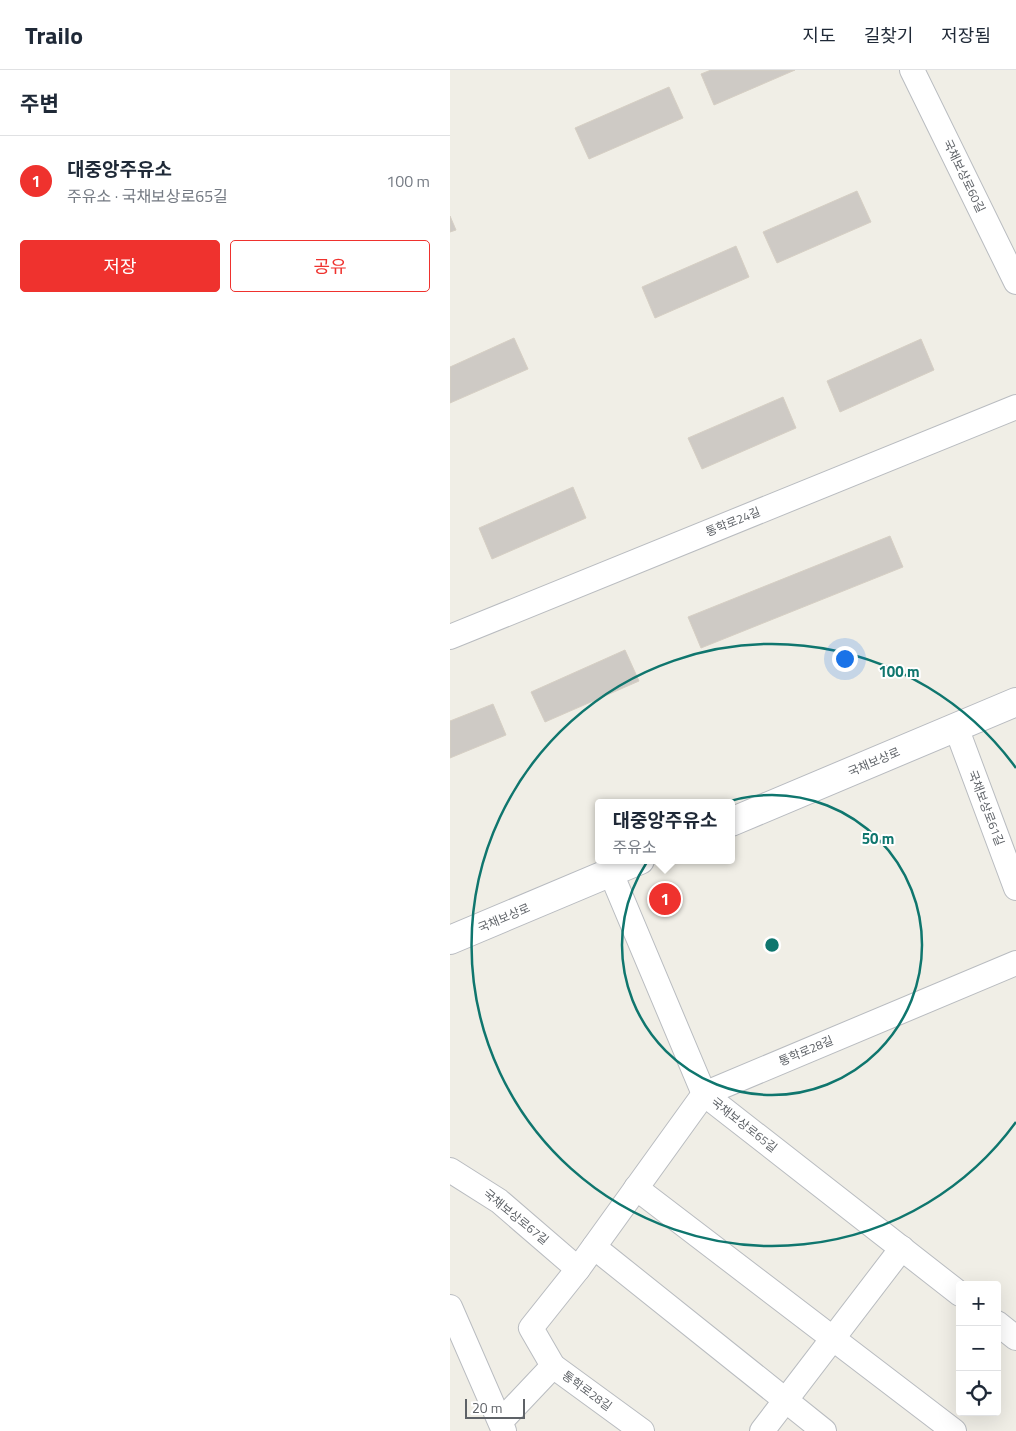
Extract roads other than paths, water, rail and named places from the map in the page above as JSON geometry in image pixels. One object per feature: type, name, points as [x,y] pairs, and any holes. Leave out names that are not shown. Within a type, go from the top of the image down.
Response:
[{"type":"main road","name":"국채보상로","points":[[735,820],[1016,702]]},
{"type":"main road","name":"국채보상로","points":[[450,940],[631,864]]},
{"type":"street","name":"국채보상로60길","points":[[912,70],[1016,282]]},
{"type":"street","name":"통학로24길","points":[[450,637],[1016,406]]},
{"type":"street","name":"국채보상로61길","points":[[956,728],[1016,888]]},
{"type":"street","name":"국채보상로65길","points":[[611,873],[704,1094],[956,1291]]},
{"type":"street","name":"통학로28길","points":[[642,1431],[553,1366],[531,1328],[578,1269],[704,1094],[1016,963]]},
{"type":"street","name":"국채보상로67길","points":[[450,1170],[500,1201],[578,1269]]},
{"type":"street","points":[[636,1188],[954,1431]]},
{"type":"street","points":[[594,1247],[824,1431]]},
{"type":"street","points":[[762,1431],[902,1248]]},
{"type":"street","points":[[450,1307],[503,1426],[553,1366]]},
{"type":"street","points":[[1001,1326],[1016,1338]]},
{"type":"place","name":"대중앙주유소","points":[[665,899]]}]
